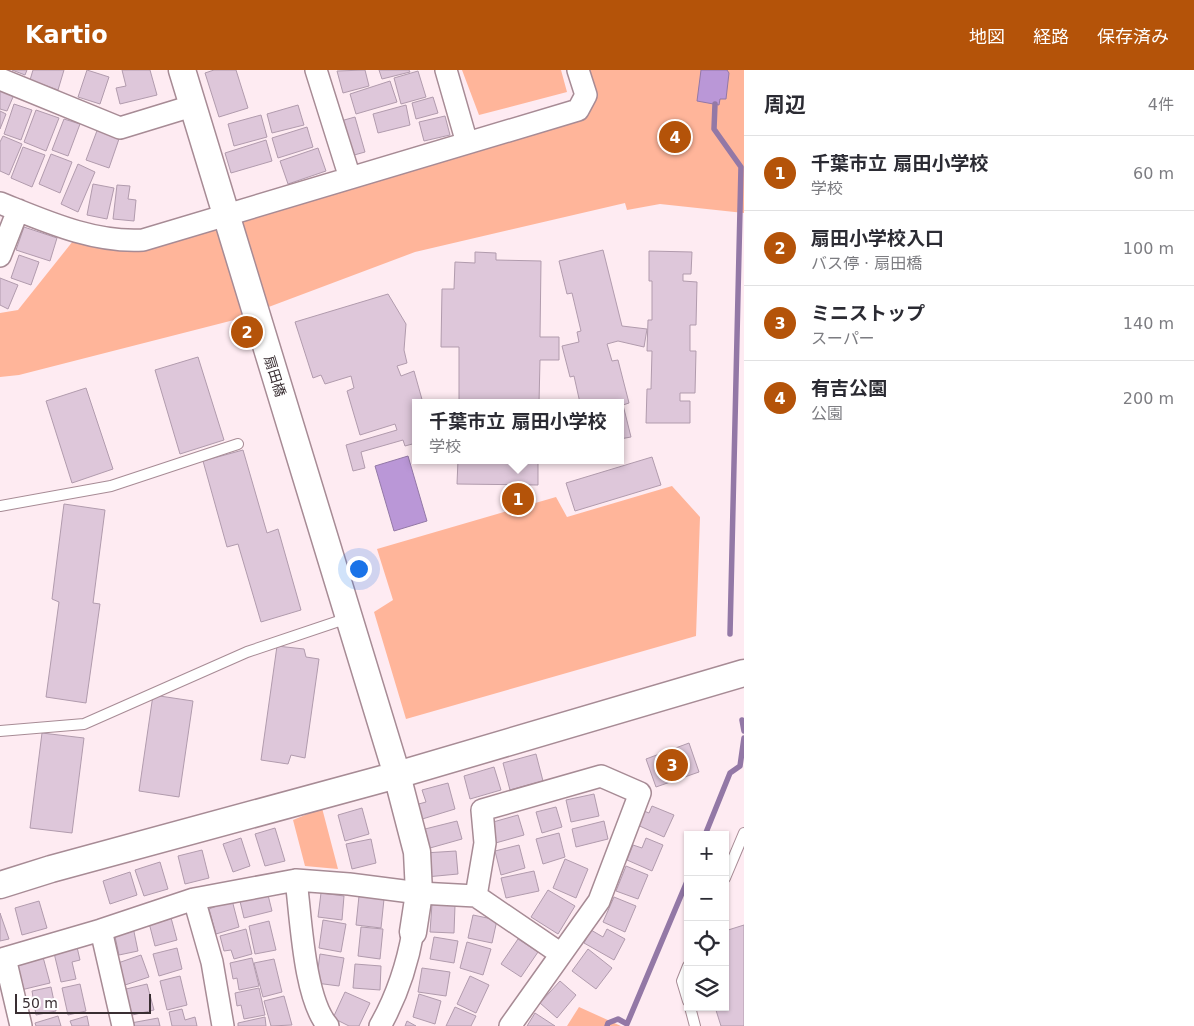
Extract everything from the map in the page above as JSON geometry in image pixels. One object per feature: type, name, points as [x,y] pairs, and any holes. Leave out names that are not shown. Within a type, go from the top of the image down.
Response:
[{"type":"street","name":"扇田橋","points":[[182,70],[397,776],[417,852],[418,893],[413,932]]},
{"type":"street","points":[[316,70],[350,178]]},
{"type":"street","points":[[446,70],[467,143]]},
{"type":"street","points":[[0,256],[9,207],[97,238],[120,241],[143,240],[578,110],[586,95],[578,70]]},
{"type":"street","points":[[0,79],[120,128],[192,106]]},
{"type":"street","points":[[0,885],[61,866],[397,776],[744,673]]},
{"type":"street","points":[[476,896],[485,843],[482,810],[601,776],[640,793],[599,901],[510,1026]]},
{"type":"street","points":[[296,880],[310,986],[323,1020],[328,1026]]},
{"type":"street","points":[[21,1026],[2,959],[101,930],[194,899],[296,880],[349,884],[418,893],[476,896],[561,954]]},
{"type":"street","points":[[194,899],[212,962],[223,1026]]},
{"type":"street","points":[[101,930],[123,1026]]},
{"type":"street","points":[[380,1026],[394,1002],[409,956],[413,932]]},
{"type":"lane","points":[[0,506],[111,486],[238,444]]},
{"type":"lane","points":[[0,731],[84,724],[247,652],[349,618]]},
{"type":"lane","points":[[726,876],[744,833]]},
{"type":"lane","points":[[691,1011],[695,1026]]},
{"type":"shaded area","points":[[462,70],[561,70],[567,92],[479,115]]},
{"type":"shaded area","points":[[587,70],[744,70],[744,213],[660,204],[627,210],[625,203],[415,252],[234,320],[19,375],[0,377],[0,313],[18,310],[73,241],[133,252],[578,121]]},
{"type":"shaded area","points":[[701,70],[727,70],[729,73],[726,99],[720,99],[719,105],[697,101]]},
{"type":"shaded area","points":[[408,456],[427,521],[394,531],[375,466]]},
{"type":"shaded area","points":[[672,486],[700,517],[696,636],[406,719],[374,612],[393,600],[377,549],[556,497],[567,517]]},
{"type":"shaded area","points":[[322,808],[338,869],[305,866],[293,820]]},
{"type":"shaded area","points":[[579,1007],[621,1026],[567,1026]]},
{"type":"building","points":[[12,70],[27,70],[25,75]]},
{"type":"building","points":[[33,70],[64,70],[58,90],[30,80]]},
{"type":"building","points":[[87,70],[109,77],[100,104],[78,97]]},
{"type":"building","points":[[122,70],[150,70],[157,95],[120,104],[116,88],[126,86]]},
{"type":"building","points":[[214,70],[236,70],[248,108],[219,117],[205,73]]},
{"type":"building","points":[[365,70],[369,86],[343,93],[337,71]]},
{"type":"building","points":[[379,70],[409,70],[410,72],[382,79]]},
{"type":"building","points":[[418,71],[426,97],[401,104],[394,78]]},
{"type":"building","points":[[390,81],[397,102],[356,114],[350,94]]},
{"type":"building","points":[[0,84],[16,90],[7,111],[0,109]]},
{"type":"building","points":[[433,97],[438,113],[416,119],[412,103]]},
{"type":"building","points":[[14,104],[32,110],[21,140],[4,134]]},
{"type":"building","points":[[298,105],[304,125],[272,133],[267,114]]},
{"type":"building","points":[[406,105],[410,125],[378,133],[373,114]]},
{"type":"building","points":[[36,110],[59,118],[46,151],[24,142]]},
{"type":"building","points":[[0,111],[6,114],[0,129]]},
{"type":"building","points":[[261,115],[267,137],[234,146],[228,124]]},
{"type":"building","points":[[445,116],[450,135],[424,141],[419,122]]},
{"type":"building","points":[[355,117],[365,152],[347,157],[337,122]]},
{"type":"building","points":[[64,119],[80,124],[68,156],[52,150]]},
{"type":"building","points":[[307,127],[313,147],[278,158],[272,138]]},
{"type":"building","points":[[98,128],[120,136],[109,168],[86,160]]},
{"type":"building","points":[[3,136],[22,144],[9,175],[0,171],[0,142]]},
{"type":"building","points":[[266,140],[272,161],[231,173],[225,153]]},
{"type":"building","points":[[23,147],[45,155],[32,187],[11,178]]},
{"type":"building","points":[[318,148],[326,171],[288,184],[280,161]]},
{"type":"building","points":[[51,154],[72,162],[60,193],[39,184]]},
{"type":"building","points":[[78,164],[95,172],[78,212],[61,204]]},
{"type":"building","points":[[93,184],[114,188],[107,219],[87,215]]},
{"type":"building","points":[[117,185],[130,186],[128,199],[136,200],[134,221],[113,219]]},
{"type":"building","points":[[24,227],[57,238],[50,261],[16,250]]},
{"type":"building","points":[[603,250],[622,326],[647,329],[644,347],[618,341],[607,344],[612,361],[618,360],[629,403],[624,405],[624,399],[579,399],[574,376],[570,377],[562,346],[579,342],[577,332],[581,331],[572,293],[567,294],[559,261]]},
{"type":"building","points":[[649,251],[692,252],[691,274],[683,274],[683,281],[697,282],[696,325],[690,325],[690,351],[696,351],[695,393],[680,393],[680,401],[690,401],[690,423],[646,423],[647,389],[651,389],[652,351],[647,351],[648,320],[652,320],[652,281],[649,281]]},
{"type":"building","points":[[475,252],[496,253],[496,260],[541,261],[540,337],[559,337],[559,360],[540,360],[539,399],[459,399],[459,347],[441,347],[442,289],[454,289],[455,262],[475,263]]},
{"type":"building","points":[[19,255],[39,262],[31,285],[11,278]]},
{"type":"building","points":[[0,278],[18,285],[8,309],[0,305]]},
{"type":"building","points":[[388,294],[406,324],[404,350],[407,363],[397,366],[401,376],[414,371],[422,399],[412,399],[412,444],[405,446],[403,440],[361,452],[365,468],[353,471],[346,445],[397,430],[395,424],[360,435],[347,391],[354,388],[351,376],[325,384],[321,375],[313,378],[295,322]]},
{"type":"building","points":[[198,357],[224,440],[180,454],[155,370]]},
{"type":"building","points":[[86,388],[113,469],[72,483],[46,401]]},
{"type":"building","points":[[624,409],[631,437],[624,438]]},
{"type":"building","points":[[243,450],[267,533],[278,529],[301,610],[261,622],[238,544],[227,547],[203,461]]},
{"type":"building","points":[[652,457],[661,485],[575,511],[566,483]]},
{"type":"building","points":[[458,464],[538,464],[538,485],[457,484]]},
{"type":"building","points":[[64,504],[105,510],[93,603],[100,604],[86,703],[46,697],[59,602],[52,599]]},
{"type":"building","points":[[277,646],[304,649],[306,657],[319,659],[305,758],[291,755],[288,764],[261,760]]},
{"type":"building","points":[[153,695],[193,701],[179,797],[139,791]]},
{"type":"building","points":[[42,733],[84,738],[72,833],[30,828]]},
{"type":"building","points":[[689,743],[699,772],[656,787],[646,759]]},
{"type":"building","points":[[536,754],[543,781],[510,790],[503,763]]},
{"type":"building","points":[[494,767],[501,790],[470,799],[464,776]]},
{"type":"building","points":[[448,783],[455,809],[419,820],[415,805],[426,802],[422,790]]},
{"type":"building","points":[[594,794],[599,816],[571,822],[566,800]]},
{"type":"building","points":[[652,806],[674,815],[664,837],[633,823],[639,809],[649,813]]},
{"type":"building","points":[[556,807],[562,827],[542,833],[536,812]]},
{"type":"building","points":[[362,808],[369,834],[345,841],[338,815]]},
{"type":"building","points":[[518,815],[524,835],[492,844],[486,824]]},
{"type":"building","points":[[457,821],[462,839],[430,848],[425,829]]},
{"type":"building","points":[[604,821],[608,839],[576,847],[572,829]]},
{"type":"building","points":[[275,828],[285,861],[265,866],[255,834]]},
{"type":"building","points":[[559,833],[565,857],[543,864],[536,839]]},
{"type":"building","points":[[241,838],[250,866],[233,872],[223,844]]},
{"type":"building","points":[[646,838],[663,845],[652,871],[627,860],[633,845],[642,848]]},
{"type":"building","points":[[371,839],[376,863],[352,869],[346,844]]},
{"type":"building","points":[[519,845],[525,868],[501,875],[495,851]]},
{"type":"building","points":[[202,850],[209,878],[185,884],[178,856]]},
{"type":"building","points":[[456,851],[458,874],[426,877],[424,853]]},
{"type":"building","points":[[565,859],[588,869],[576,898],[553,888]]},
{"type":"building","points":[[160,862],[168,889],[144,896],[135,870]]},
{"type":"building","points":[[626,866],[648,875],[638,899],[616,891]]},
{"type":"building","points":[[534,871],[539,891],[506,898],[501,878]]},
{"type":"building","points":[[130,872],[137,895],[110,904],[103,881]]},
{"type":"building","points":[[266,887],[272,911],[244,918],[238,893]]},
{"type":"building","points":[[548,890],[575,906],[558,934],[531,917]]},
{"type":"building","points":[[321,893],[344,896],[342,920],[318,917]]},
{"type":"building","points":[[359,896],[384,899],[381,928],[356,925]]},
{"type":"building","points":[[614,897],[636,906],[625,932],[603,922]]},
{"type":"building","points":[[232,900],[239,927],[216,934],[209,909]]},
{"type":"building","points":[[39,901],[47,928],[22,935],[15,908]]},
{"type":"building","points":[[432,904],[455,905],[454,933],[430,932]]},
{"type":"building","points":[[0,913],[9,939],[0,941]]},
{"type":"building","points":[[170,914],[177,940],[155,946],[148,919]]},
{"type":"building","points":[[473,915],[497,920],[492,943],[468,938]]},
{"type":"building","points":[[323,920],[346,924],[341,952],[319,948]]},
{"type":"building","points":[[269,921],[276,950],[255,954],[249,926]]},
{"type":"building","points":[[744,925],[744,1026],[721,1026],[716,1011],[729,1011],[729,930]]},
{"type":"building","points":[[133,927],[138,951],[119,955],[114,932]]},
{"type":"building","points":[[361,927],[383,929],[380,959],[358,956]]},
{"type":"building","points":[[246,929],[252,954],[234,959],[231,950],[224,951],[220,936]]},
{"type":"building","points":[[607,929],[625,939],[614,960],[584,943],[591,930],[603,937]]},
{"type":"building","points":[[434,937],[458,941],[454,963],[430,959]]},
{"type":"building","points":[[518,939],[538,952],[521,977],[501,964]]},
{"type":"building","points":[[467,942],[491,949],[483,975],[460,968]]},
{"type":"building","points":[[77,947],[80,960],[72,962],[76,979],[61,982],[54,953]]},
{"type":"building","points":[[177,948],[182,969],[159,976],[153,954]]},
{"type":"building","points":[[588,949],[612,968],[596,989],[572,971]]},
{"type":"building","points":[[320,954],[344,958],[339,986],[316,983]]},
{"type":"building","points":[[141,955],[149,977],[125,985],[118,963]]},
{"type":"building","points":[[43,957],[50,983],[21,990],[15,965]]},
{"type":"building","points":[[252,958],[259,986],[239,990],[237,978],[233,979],[230,963]]},
{"type":"building","points":[[274,959],[282,992],[263,997],[254,963]]},
{"type":"building","points":[[355,964],[381,966],[380,990],[353,988]]},
{"type":"building","points":[[422,968],[450,972],[446,996],[418,992]]},
{"type":"building","points":[[180,976],[187,1005],[167,1010],[160,981]]},
{"type":"building","points":[[470,976],[489,985],[476,1013],[457,1004]]},
{"type":"building","points":[[560,981],[576,995],[557,1018],[540,1003]]},
{"type":"building","points":[[80,984],[86,1011],[68,1015],[62,988]]},
{"type":"building","points":[[147,984],[154,1010],[128,1016],[122,990]]},
{"type":"building","points":[[51,987],[56,1011],[36,1015],[32,991]]},
{"type":"building","points":[[259,988],[265,1015],[244,1019],[241,1005],[237,1006],[235,993]]},
{"type":"building","points":[[345,992],[370,1003],[359,1026],[349,1026],[333,1018]]},
{"type":"building","points":[[419,994],[441,1001],[435,1024],[413,1017]]},
{"type":"building","points":[[284,996],[292,1025],[271,1026],[264,1001]]},
{"type":"building","points":[[455,1007],[476,1016],[471,1026],[446,1026]]},
{"type":"building","points":[[182,1009],[185,1020],[195,1017],[197,1026],[172,1026],[169,1012]]},
{"type":"building","points":[[535,1013],[555,1026],[527,1026]]},
{"type":"building","points":[[58,1016],[61,1026],[36,1026],[35,1023]]},
{"type":"building","points":[[87,1016],[89,1026],[72,1026],[70,1021]]},
{"type":"building","points":[[265,1017],[266,1026],[238,1026],[238,1023]]},
{"type":"building","points":[[158,1018],[160,1026],[131,1026],[131,1023]]},
{"type":"building","points":[[407,1021],[416,1026],[405,1026]]},
{"type":"waterway","points":[[715,104],[714,129],[741,167],[730,634]]},
{"type":"waterway","points":[[742,720],[744,731]]},
{"type":"waterway","points":[[707,831],[730,773],[740,766],[744,738]]},
{"type":"waterway","points":[[607,1026],[608,1023],[618,1019],[627,1024],[684,889]]},
{"type":"place","name":"有吉公園","points":[[675,137]]},
{"type":"place","name":"扇田小学校入口","points":[[247,332]]},
{"type":"place","name":"千葉市立 扇田小学校","points":[[518,499]]},
{"type":"place","name":"ミニストップ","points":[[672,765]]}]
